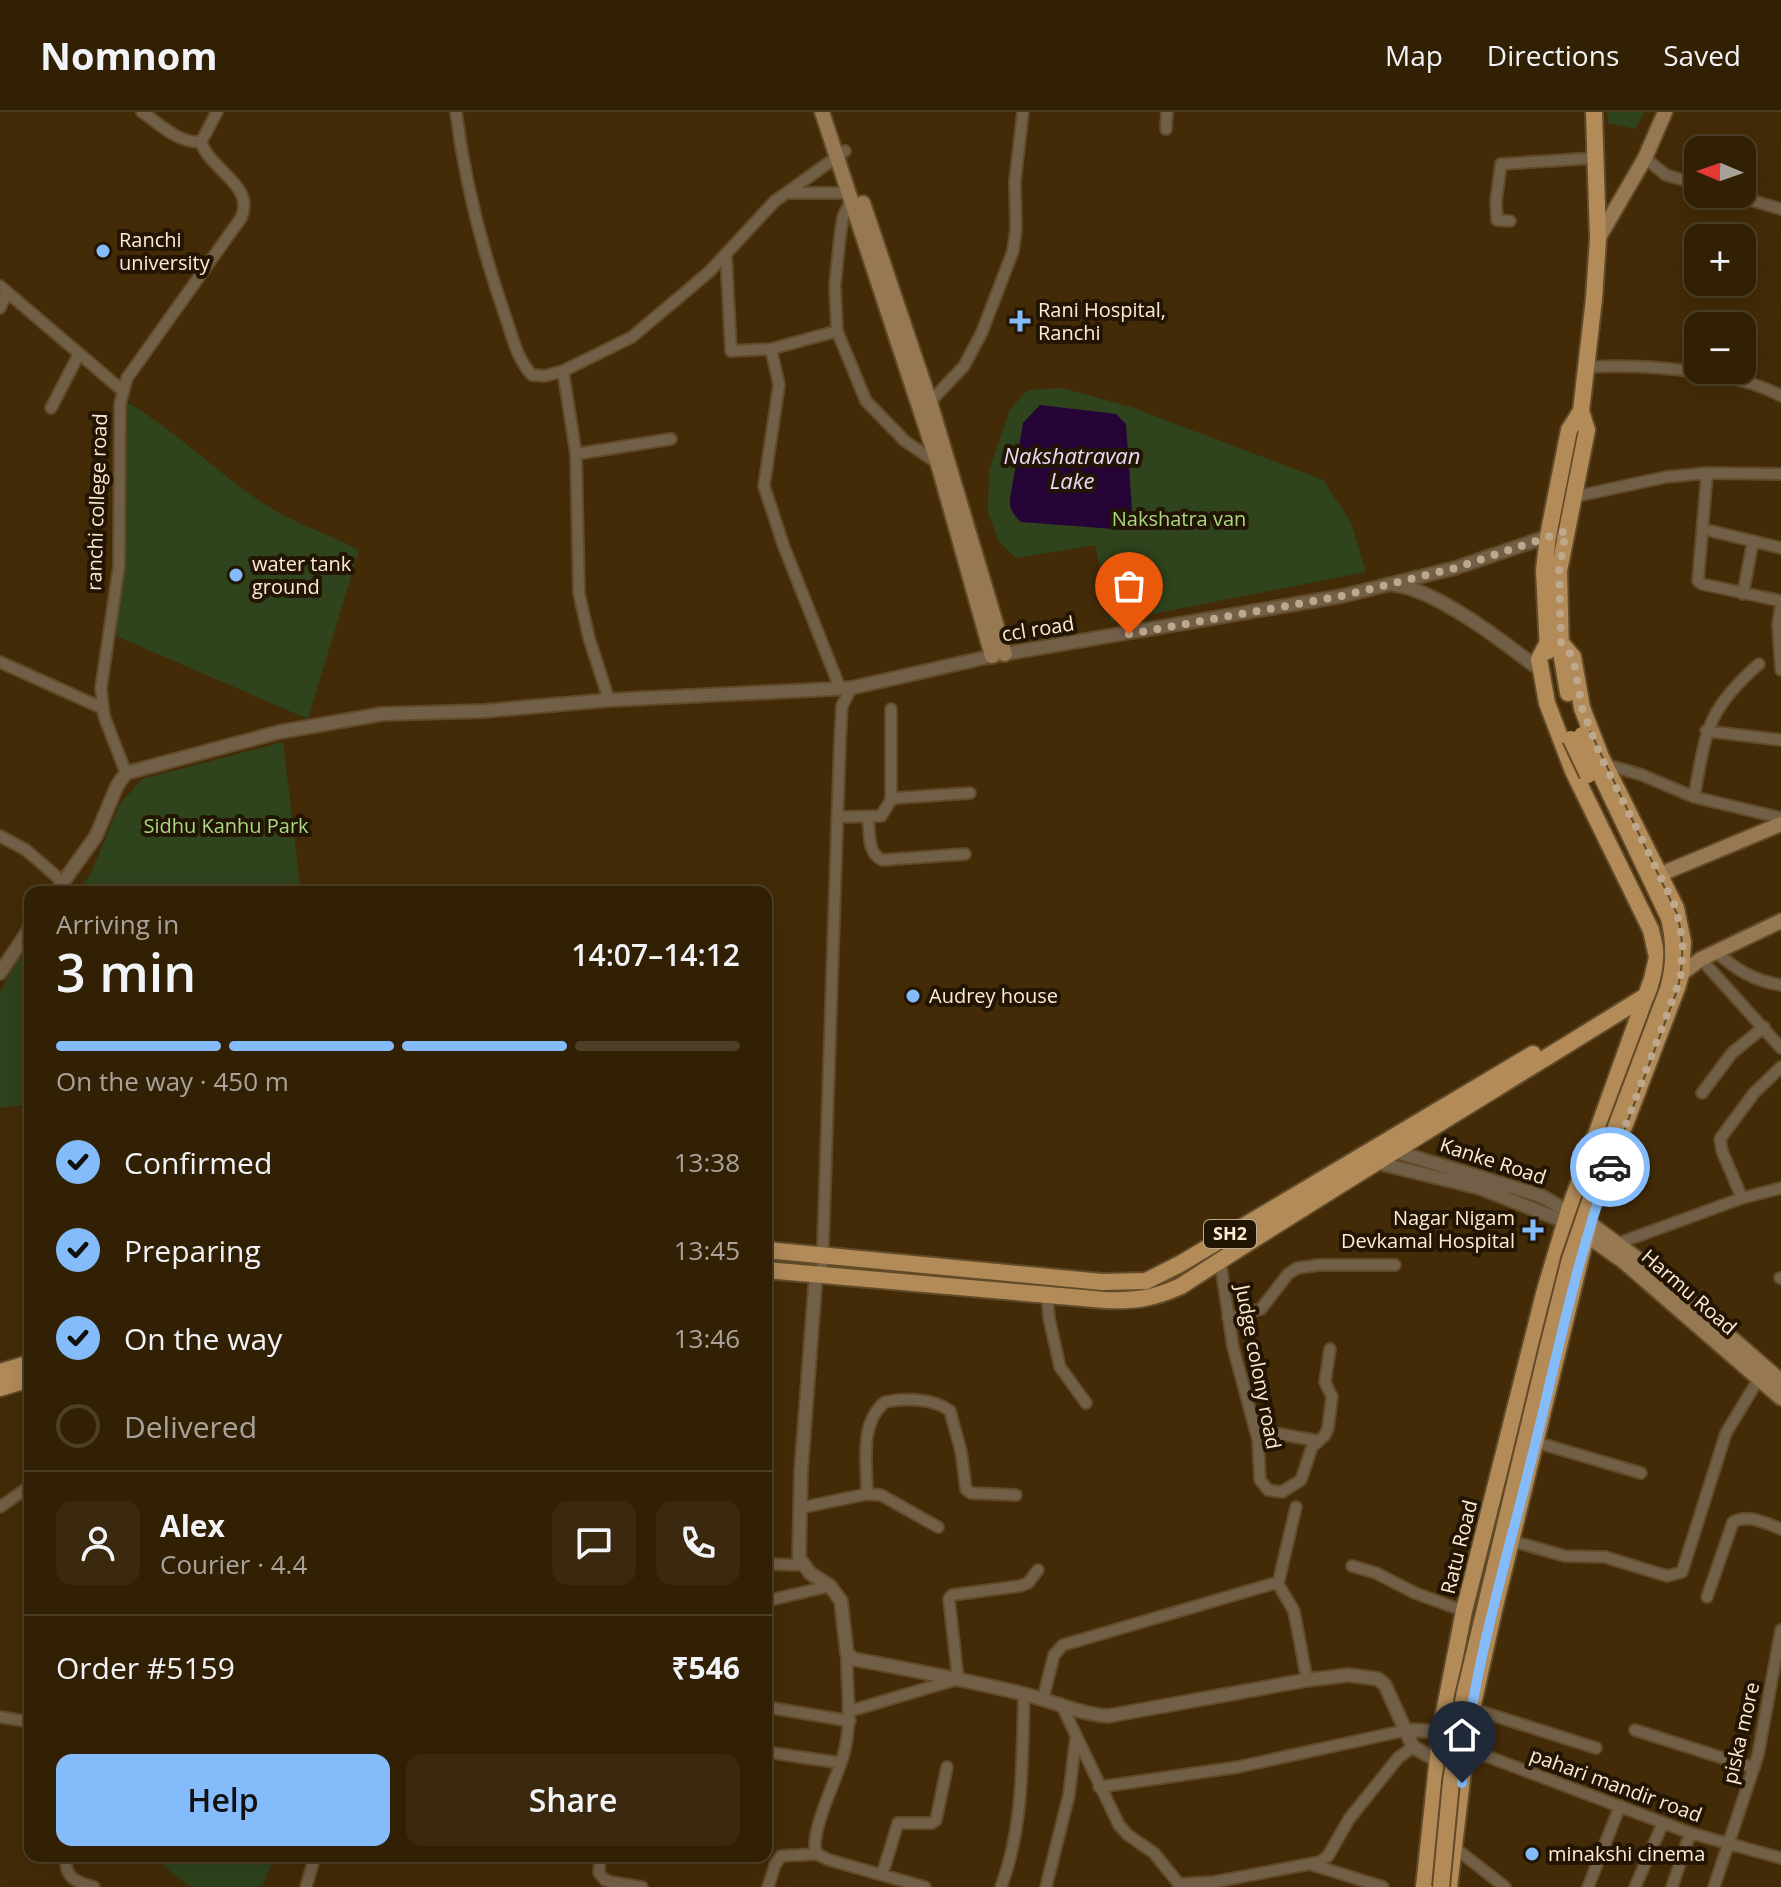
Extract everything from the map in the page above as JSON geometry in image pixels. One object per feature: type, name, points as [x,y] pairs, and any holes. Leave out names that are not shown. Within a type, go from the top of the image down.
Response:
[{"type":"main road","points":[[822,112],[840,153],[925,403],[998,655]]},
{"type":"main road","points":[[832,112],[850,196],[925,403],[938,464],[998,655]]},
{"type":"main road","points":[[1432,1887],[1442,1781],[1455,1694],[1535,1359],[1561,1257],[1599,1143],[1656,997],[1665,958],[1660,921],[1576,737],[1554,643],[1544,570],[1569,430],[1581,411],[1587,367],[1598,239],[1594,112]]},
{"type":"main road","points":[[1598,239],[1645,158],[1665,112]]},
{"type":"main road","points":[[1540,670],[1539,659],[1554,643],[1559,571],[1587,430],[1581,411]]},
{"type":"main road","points":[[1449,1887],[1465,1748],[1473,1709],[1494,1610],[1588,1229],[1690,964],[1681,921],[1661,874],[1604,764],[1582,708],[1573,657],[1554,643]]},
{"type":"main road","name":"Ratu Road","points":[[1424,1887],[1440,1735],[1464,1611],[1545,1290],[1567,1216],[1650,987],[1657,957],[1654,937],[1573,771],[1547,703],[1540,670]]},
{"type":"main road","points":[[1441,1887],[1451,1782],[1464,1696],[1548,1346],[1570,1259],[1668,989],[1673,965],[1674,947],[1669,918],[1576,737]]},
{"type":"main road","points":[[1661,874],[1781,821]]},
{"type":"main road","points":[[1650,987],[1715,951],[1781,921]]},
{"type":"main road","name":"SH2","points":[[772,1271],[1142,1301],[1181,1286],[1650,987]]},
{"type":"main road","name":"SH2","points":[[772,1251],[1102,1282],[1146,1281],[1359,1159],[1385,1154]]},
{"type":"main road","name":"Harmu Road","points":[[1567,1216],[1619,1243],[1781,1381]]},
{"type":"main road","name":"Harmu Road","points":[[1588,1229],[1781,1398]]},
{"type":"main road","points":[[0,1372],[24,1365]]},
{"type":"main road","points":[[0,1388],[24,1381]]},
{"type":"street","points":[[142,112],[175,136],[185,141],[201,142],[217,112]]},
{"type":"street","points":[[456,112],[469,194],[499,300],[522,364],[532,375],[545,376],[563,371],[632,337],[709,272],[775,201],[840,153]]},
{"type":"street","points":[[925,403],[964,366],[982,332],[1013,251],[1015,181],[1023,112]]},
{"type":"street","points":[[1166,129],[1167,112]]},
{"type":"street","name":"ranchi college road","points":[[126,773],[102,708],[101,688],[119,566],[120,404],[127,378],[244,212],[245,195],[212,161],[201,142]]},
{"type":"street","points":[[1510,221],[1497,220],[1501,164],[1596,158]]},
{"type":"street","points":[[1645,158],[1666,175],[1684,180]]},
{"type":"street","points":[[786,193],[850,196],[843,217],[835,285],[837,331],[866,401],[905,441],[938,464]]},
{"type":"street","points":[[1756,202],[1781,209]]},
{"type":"street","points":[[726,254],[731,351],[771,349],[837,331]]},
{"type":"street","points":[[0,308],[4,289],[123,391]]},
{"type":"street","points":[[771,349],[779,385],[764,486],[784,547],[846,688],[842,706],[837,817],[822,1255],[800,1508],[799,1558],[802,1565],[830,1586],[841,1601],[850,1716],[841,1763],[815,1842],[817,1854]]},
{"type":"street","points":[[51,408],[79,354]]},
{"type":"street","points":[[1587,367],[1621,365],[1711,376],[1762,386],[1781,396]]},
{"type":"street","points":[[563,371],[576,454],[579,593],[589,638],[609,700]]},
{"type":"street","points":[[576,454],[671,439]]},
{"type":"street","points":[[1707,473],[1698,581],[1781,603],[1778,625],[1781,670]]},
{"type":"street","points":[[1573,497],[1645,480],[1707,473],[1781,474]]},
{"type":"street","points":[[1703,529],[1781,548]]},
{"type":"street","points":[[1388,584],[1455,568],[1566,531]]},
{"type":"street","points":[[1743,594],[1753,541]]},
{"type":"street","name":"ccl road","points":[[126,773],[279,732],[349,719],[609,700],[846,688],[998,655],[1316,601],[1388,584],[1409,587],[1432,596],[1540,670]]},
{"type":"street","points":[[0,662],[102,708]]},
{"type":"street","points":[[1694,797],[1706,731],[1714,714],[1739,682],[1759,664]]},
{"type":"street","points":[[837,817],[881,816],[891,800],[891,709]]},
{"type":"street","points":[[1706,731],[1781,740]]},
{"type":"street","points":[[1604,764],[1642,775],[1694,797],[1781,821]]},
{"type":"street","points":[[61,886],[96,836],[117,786],[126,773]]},
{"type":"street","points":[[891,800],[970,793]]},
{"type":"street","points":[[868,818],[872,850],[882,860],[965,854]]},
{"type":"street","points":[[0,836],[26,850],[59,886]]},
{"type":"street","points":[[0,973],[24,937]]},
{"type":"street","points":[[1715,951],[1752,978],[1781,985]]},
{"type":"street","points":[[1690,964],[1764,1027],[1781,1048]]},
{"type":"street","points":[[1702,1093],[1732,1053],[1764,1027]]},
{"type":"street","points":[[1742,1198],[1720,1139],[1754,1093],[1781,1067]]},
{"type":"street","name":"Kanke Road","points":[[1385,1154],[1567,1216]]},
{"type":"street","name":"Kanke Road","points":[[1385,1154],[1510,1185],[1567,1216]]},
{"type":"street","points":[[1619,1243],[1742,1198],[1781,1188]]},
{"type":"street","name":"Judge colony road","points":[[1220,1260],[1237,1366],[1256,1430],[1260,1480],[1263,1486],[1276,1493],[1287,1490],[1305,1476],[1312,1447],[1328,1428],[1332,1402],[1325,1382],[1330,1349]]},
{"type":"street","points":[[1228,1318],[1261,1309],[1288,1274],[1297,1268],[1395,1265]]},
{"type":"street","points":[[1047,1294],[1060,1367],[1086,1403]]},
{"type":"street","points":[[1512,1541],[1565,1556],[1605,1557],[1667,1576],[1682,1572],[1726,1433],[1758,1380]]},
{"type":"street","points":[[867,1494],[870,1424],[885,1402],[904,1400],[937,1404],[950,1411],[961,1451],[966,1489],[971,1493],[1016,1495]]},
{"type":"street","points":[[1256,1430],[1319,1441]]},
{"type":"street","points":[[1535,1442],[1641,1473]]},
{"type":"street","points":[[0,1507],[24,1490]]},
{"type":"street","points":[[800,1508],[867,1494],[886,1497],[938,1527]]},
{"type":"street","points":[[1296,1507],[1278,1584],[1294,1611],[1307,1680]]},
{"type":"street","points":[[1707,1597],[1733,1522],[1749,1518],[1781,1529]]},
{"type":"street","points":[[772,1564],[802,1565]]},
{"type":"street","points":[[1352,1566],[1376,1573],[1407,1590],[1464,1611]]},
{"type":"street","points":[[958,1679],[949,1599],[963,1592],[1020,1586],[1028,1583],[1038,1570]]},
{"type":"street","points":[[1043,1699],[1054,1655],[1063,1645],[1278,1584]]},
{"type":"street","points":[[772,1600],[830,1586]]},
{"type":"street","name":"piska more","points":[[1714,1887],[1754,1768],[1781,1630]]},
{"type":"street","points":[[847,1654],[854,1659],[958,1679],[1043,1699],[1092,1715],[1108,1716],[1307,1680],[1349,1675],[1378,1679],[1385,1685],[1413,1747],[1438,1761]]},
{"type":"street","points":[[772,1708],[850,1716],[958,1679]]},
{"type":"street","points":[[1001,1887],[1021,1785],[1024,1694]]},
{"type":"street","points":[[1061,1704],[1119,1825],[1154,1853],[1178,1885],[1213,1885],[1320,1862],[1328,1856],[1349,1819],[1398,1758],[1413,1747]]},
{"type":"street","points":[[1446,1705],[1473,1709],[1596,1748]]},
{"type":"street","points":[[0,1717],[24,1721]]},
{"type":"street","points":[[1099,1787],[1238,1767],[1407,1730],[1431,1731],[1440,1735]]},
{"type":"street","points":[[1635,1730],[1754,1768]]},
{"type":"street","points":[[1046,1887],[1069,1795],[1076,1734]]},
{"type":"street","name":"pahari mandir road","points":[[1440,1735],[1465,1748],[1690,1833],[1781,1858]]},
{"type":"street","points":[[772,1753],[841,1763]]},
{"type":"street","points":[[882,1875],[898,1823],[932,1823],[936,1820],[947,1767]]},
{"type":"street","points":[[1588,1887],[1620,1806]]},
{"type":"street","points":[[1635,1887],[1663,1823]]},
{"type":"street","points":[[1429,1831],[1453,1845],[1505,1887]]},
{"type":"street","points":[[1672,1887],[1690,1833]]},
{"type":"street","points":[[768,1887],[781,1856],[817,1854],[882,1875],[897,1883],[925,1887]]},
{"type":"street","points":[[66,1862],[66,1871],[71,1878],[94,1887]]},
{"type":"street","points":[[306,1887],[313,1862]]},
{"type":"street","points":[[600,1862],[599,1873],[605,1880],[642,1887]]},
{"type":"street","points":[[1311,1865],[1383,1887]]},
{"type":"street","points":[[1227,1880],[1243,1887]]},
{"type":"green space","points":[[1607,112],[1645,112],[1635,129],[1608,123]]},
{"type":"green space","name":"Nakshatra van","points":[[1062,388],[1131,407],[1323,480],[1351,522],[1366,572],[1111,622],[1095,545],[1016,558],[999,542],[988,512],[989,471],[1010,409],[1028,390]]},
{"type":"green space","name":"water tank ground","points":[[125,401],[162,425],[269,507],[359,550],[308,719],[116,636],[126,531]]},
{"type":"green space","name":"Sidhu Kanhu Park","points":[[283,742],[300,886],[81,886],[91,873],[119,805],[142,779]]},
{"type":"green space","points":[[24,954],[24,1105],[0,1108],[0,992]]},
{"type":"green space","points":[[273,1862],[263,1885],[256,1887],[192,1887],[163,1864]]},
{"type":"water","name":"Nakshatravan Lake","points":[[1040,405],[1116,414],[1126,424],[1133,524],[1128,530],[1021,522],[1014,514],[1010,499],[1023,423]]},
{"type":"way so far","points":[[1129,634],[1342,596],[1455,568],[1566,531],[1559,571],[1561,643],[1573,657],[1582,708],[1601,757],[1676,908],[1683,942],[1681,974],[1671,1007],[1610,1167]]},
{"type":"place","name":"Ranchi university","points":[[103,251]]},
{"type":"place","name":"Rani Hospital, Ranchi","points":[[1020,321]]},
{"type":"place","name":"water tank ground","points":[[236,575]]},
{"type":"place","name":"Audrey house","points":[[913,996]]},
{"type":"place","name":"Nagar Nigam Devkamal Hospital","points":[[1533,1230]]},
{"type":"place","name":"minakshi cinema","points":[[1532,1854]]},
{"type":"route","points":[[1462,1783],[1469,1722],[1557,1346],[1589,1223],[1610,1167]]}]
